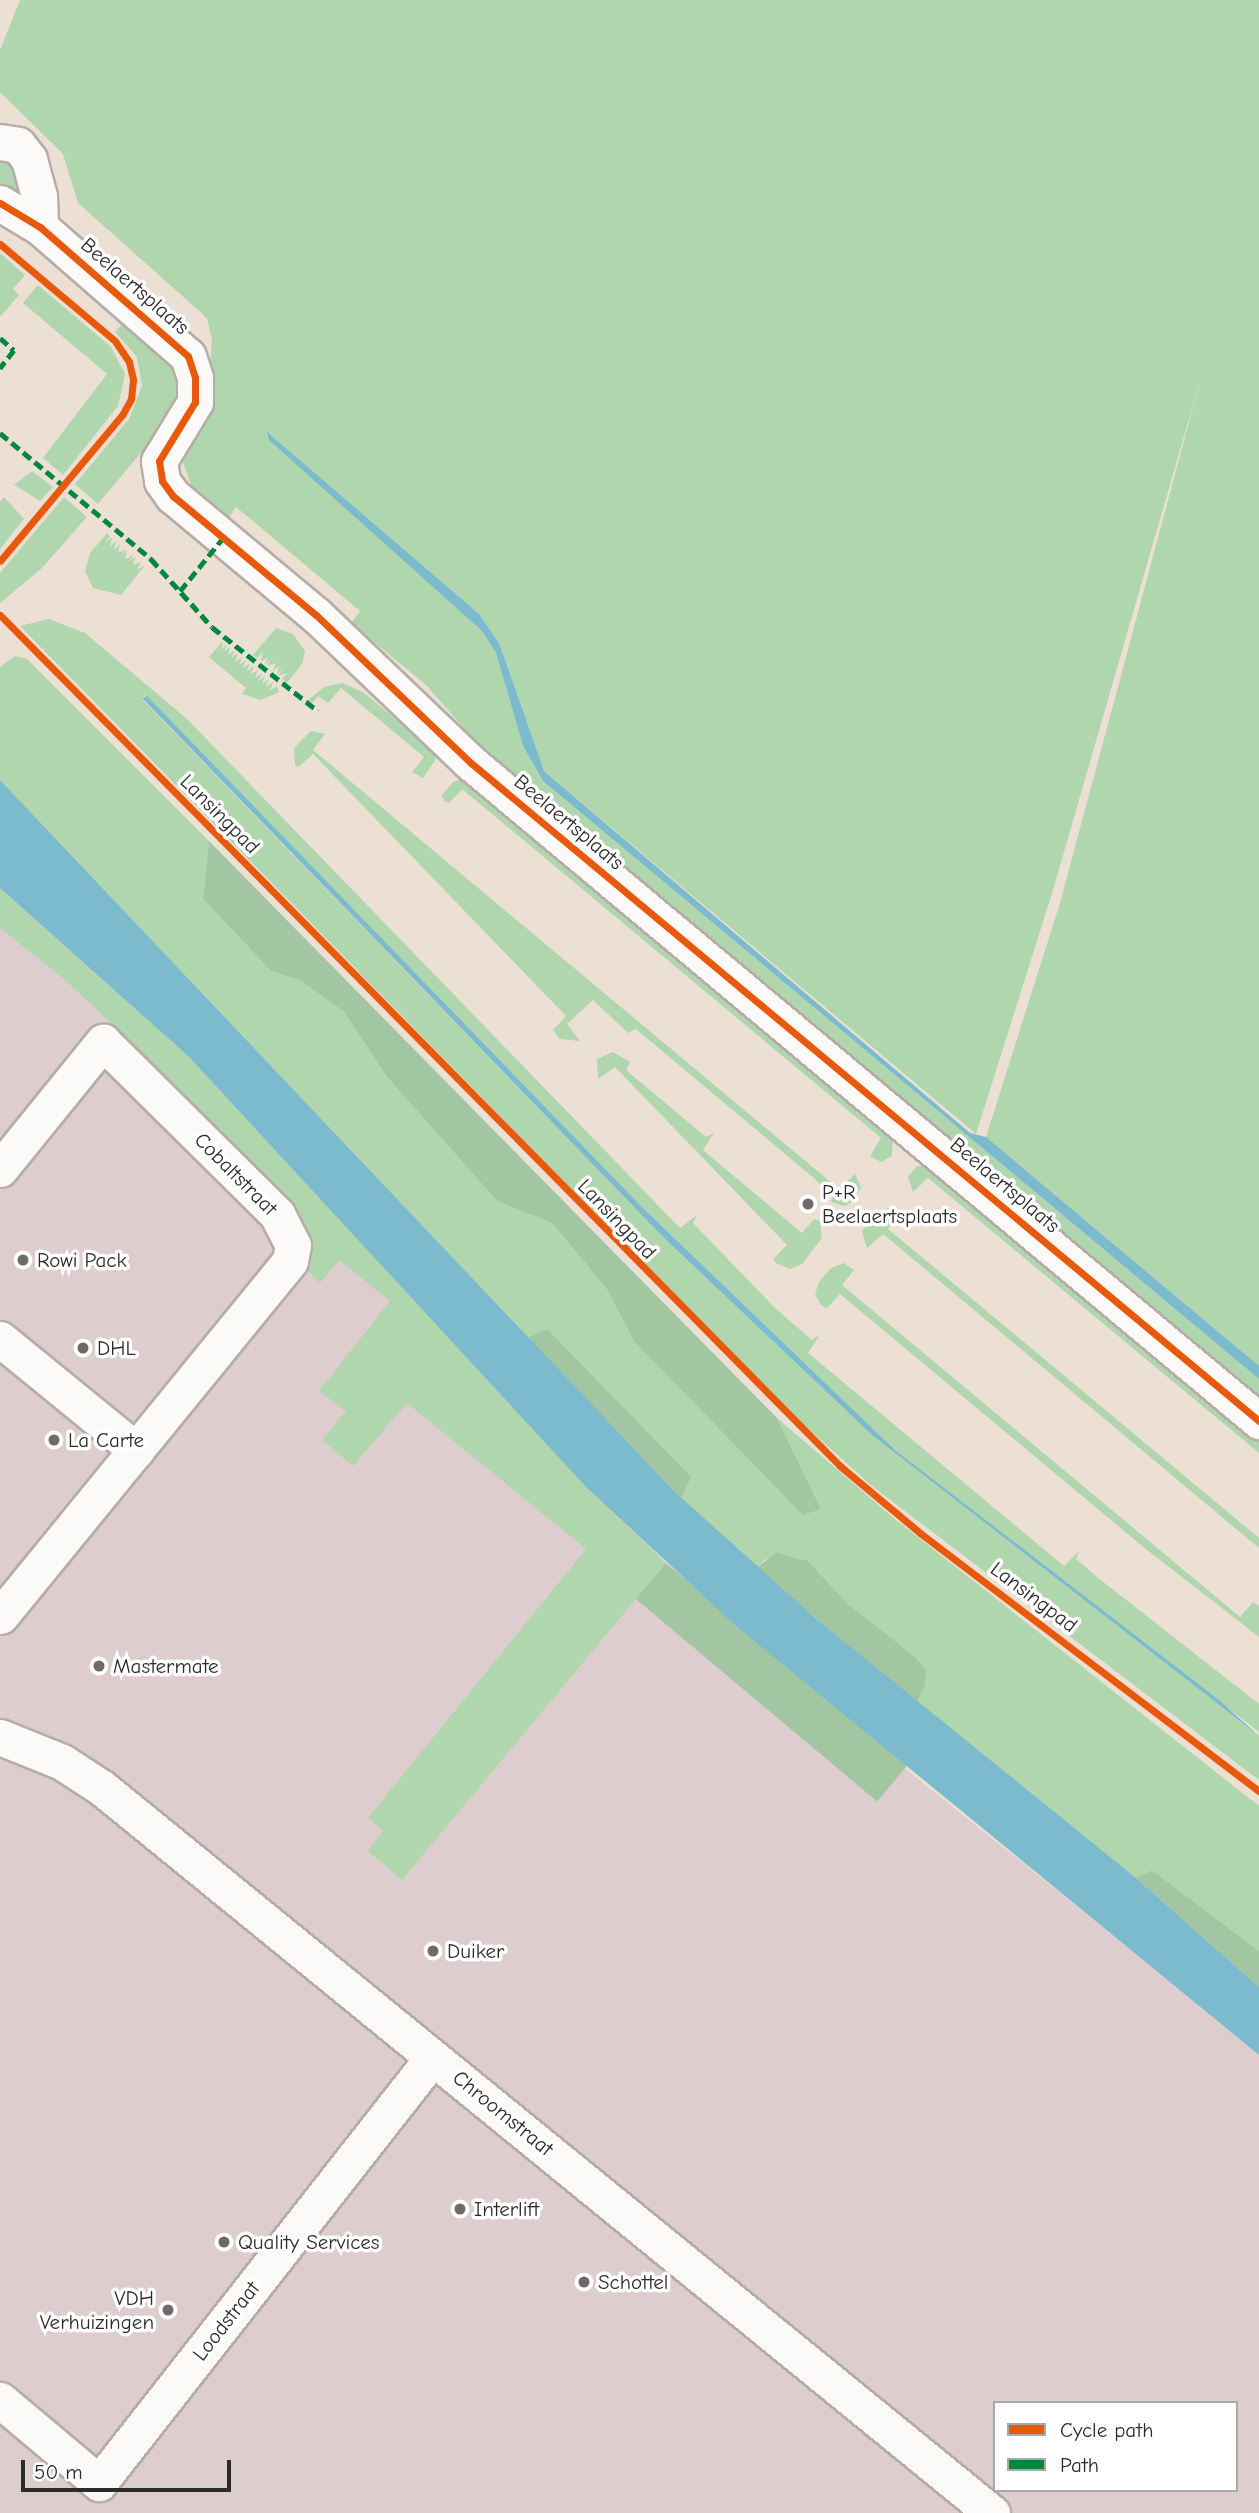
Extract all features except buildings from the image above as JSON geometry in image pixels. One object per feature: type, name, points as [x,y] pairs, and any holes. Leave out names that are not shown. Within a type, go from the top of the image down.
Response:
[{"type":"street","points":[[0,142],[18,145],[29,159],[40,196],[40,227]]},
{"type":"street","name":"Beelaertsplaats","points":[[0,203],[40,227],[190,362],[196,386],[193,407],[159,461],[162,481],[173,495],[316,615],[471,763],[1259,1421]]},
{"type":"street","name":"Cobaltstraat","points":[[0,1169],[103,1041],[289,1230],[290,1261],[0,1616]]},
{"type":"street","points":[[0,1339],[136,1450]]},
{"type":"street","name":"Chroomstraat","points":[[0,1737],[62,1762],[102,1788],[992,2513]]},
{"type":"street","name":"Loodstraat","points":[[0,2400],[99,2483],[433,2057]]},
{"type":"shaded area","points":[[0,905],[236,1126],[734,1632],[1259,2052],[1259,2513],[0,2513]]},
{"type":"green space","points":[[20,0],[1259,0],[1259,1366],[986,1137],[1060,903],[1200,381],[1053,890],[976,1134],[544,771],[526,730],[499,643],[479,614],[267,436],[482,631],[496,653],[523,746],[543,781],[1259,1379],[1259,1400],[488,756],[427,686],[351,623],[360,611],[236,507],[227,521],[194,493],[182,460],[209,382],[212,340],[207,318],[78,203],[63,154],[0,92],[0,50]]},
{"type":"green space","points":[[0,153],[9,153],[28,197],[22,205],[0,188]]},
{"type":"green space","points":[[0,253],[25,275],[13,289],[19,295],[0,317]]},
{"type":"green space","points":[[38,285],[111,347],[125,374],[118,406],[63,475],[43,458],[107,374],[23,303]]},
{"type":"green space","points":[[123,322],[169,356],[182,381],[175,412],[98,504],[75,484],[129,419],[142,386],[137,357],[115,332]]},
{"type":"green space","points":[[32,471],[53,487],[40,501],[14,485]]},
{"type":"green space","points":[[4,497],[24,519],[0,549],[0,502]]},
{"type":"green space","points":[[64,497],[87,517],[42,568],[0,603],[0,573]]},
{"type":"green space","points":[[107,533],[110,536],[105,543],[112,537],[110,547],[116,541],[114,550],[120,544],[118,553],[126,549],[121,556],[127,550],[125,559],[134,555],[128,562],[135,557],[133,565],[141,562],[137,570],[145,565],[121,595],[93,588],[85,571],[90,553]]},
{"type":"green space","points":[[49,619],[85,633],[186,718],[680,1228],[697,1215],[693,1223],[776,1309],[812,1340],[820,1335],[808,1353],[1064,1566],[1079,1551],[1076,1559],[1097,1577],[1259,1704],[1259,1732],[895,1450],[642,1207],[145,695],[142,699],[663,1237],[872,1435],[1259,1736],[1259,1780],[872,1486],[793,1415],[20,626]]},
{"type":"green space","points":[[276,628],[293,634],[305,651],[302,664],[287,683],[282,679],[287,673],[278,676],[283,668],[277,675],[279,666],[273,671],[276,663],[267,666],[271,659],[265,665],[268,657],[261,662],[263,652],[257,658],[253,655]]},
{"type":"green space","points":[[223,641],[221,650],[227,644],[224,652],[230,647],[228,655],[235,650],[231,658],[238,653],[235,662],[242,657],[239,665],[246,660],[243,668],[250,663],[247,671],[254,666],[251,674],[258,670],[255,678],[262,673],[259,681],[265,676],[262,684],[269,679],[266,687],[273,682],[270,691],[277,686],[279,692],[261,700],[242,694],[246,688],[209,657]]},
{"type":"green space","points":[[15,656],[27,659],[209,841],[203,899],[271,971],[301,981],[344,1012],[387,1077],[497,1201],[552,1223],[606,1288],[634,1341],[821,1509],[777,1418],[896,1520],[1259,1806],[1259,1951],[1152,1870],[1136,1878],[916,1703],[925,1687],[926,1670],[849,1605],[808,1561],[766,1559],[756,1568],[675,1492],[0,780],[0,667]]},
{"type":"green space","points":[[342,683],[363,692],[432,749],[436,759],[423,778],[412,772],[424,757],[341,688],[328,703],[318,696],[312,703],[308,700],[324,687]]},
{"type":"green space","points":[[311,731],[325,734],[313,750],[839,1189],[855,1174],[861,1187],[854,1201],[844,1206],[831,1202],[834,1195],[636,1029],[628,1033],[593,1000],[567,1024],[580,1041],[560,1039],[553,1030],[566,1016],[313,754],[298,767],[295,765],[294,748]]},
{"type":"green space","points":[[463,779],[893,1136],[892,1156],[881,1162],[870,1156],[881,1138],[462,789],[449,803],[444,801],[442,795],[453,782]]},
{"type":"green space","points":[[209,841],[777,1418],[821,1509],[803,1515],[634,1341],[606,1288],[552,1223],[497,1201],[387,1077],[344,1012],[301,981],[271,971],[203,899]]},
{"type":"green space","points":[[0,888],[188,1056],[587,1488],[666,1563],[402,1880],[368,1851],[383,1831],[368,1818],[586,1549],[407,1403],[353,1466],[322,1440],[346,1411],[319,1391],[390,1301],[339,1260],[320,1283],[304,1267],[310,1238],[290,1212],[145,1055],[63,978],[0,928]]},
{"type":"green space","points":[[613,1052],[630,1062],[626,1070],[706,1137],[714,1133],[703,1150],[802,1233],[814,1219],[820,1221],[822,1238],[802,1264],[790,1269],[776,1263],[773,1259],[787,1245],[615,1067],[598,1079],[597,1059]]},
{"type":"green space","points":[[927,1165],[1259,1439],[1259,1453],[928,1178],[913,1192],[908,1177],[916,1167]]},
{"type":"green space","points":[[888,1208],[899,1213],[888,1229],[1259,1538],[1259,1548],[883,1234],[867,1248],[862,1231],[878,1212]]},
{"type":"green space","points":[[844,1263],[854,1270],[842,1285],[1240,1617],[1253,1602],[1259,1606],[1259,1637],[1142,1546],[840,1294],[827,1308],[821,1305],[815,1294],[819,1282],[831,1268]]},
{"type":"green space","points":[[547,1329],[691,1477],[681,1498],[528,1338]]},
{"type":"green space","points":[[776,1553],[808,1561],[849,1605],[915,1657],[926,1670],[925,1687],[916,1703],[756,1568]]},
{"type":"green space","points":[[666,1563],[907,1765],[877,1801],[636,1599]]},
{"type":"green space","points":[[1152,1870],[1259,1951],[1259,1987],[1136,1878]]},
{"type":"water","points":[[267,432],[479,614],[499,643],[544,771],[970,1133],[986,1137],[1259,1366],[1259,1379],[543,781],[523,746],[496,653],[482,631],[269,440]]},
{"type":"water","points":[[147,696],[642,1207],[895,1450],[1219,1700],[1259,1736],[872,1435],[663,1237],[142,698]]},
{"type":"water","points":[[0,780],[675,1492],[815,1618],[1136,1878],[1259,1987],[1259,2055],[736,1626],[587,1488],[188,1056],[0,888]]},
{"type":"marked path","points":[[0,338],[14,350],[0,368]]},
{"type":"marked path","points":[[0,433],[151,559],[212,627],[318,711]]},
{"type":"marked path","points":[[180,591],[223,538]]},
{"type":"cycle path","points":[[0,203],[40,227],[188,356],[195,378],[195,402],[159,461],[162,481],[173,496],[316,615],[471,763],[1259,1421]]},
{"type":"cycle path","points":[[0,244],[115,341],[129,362],[133,380],[131,399],[122,415],[0,561]]},
{"type":"cycle path","name":"Lansingpad","points":[[0,615],[840,1466],[920,1533],[1259,1791]]},
{"type":"place","name":"P+R Beelaertsplaats","points":[[808,1204]]},
{"type":"place","name":"Rowi Pack","points":[[23,1260]]},
{"type":"place","name":"DHL","points":[[83,1348]]},
{"type":"place","name":"La Carte","points":[[54,1440]]},
{"type":"place","name":"Mastermate","points":[[99,1666]]},
{"type":"place","name":"Duiker","points":[[433,1951]]},
{"type":"place","name":"Interlift","points":[[460,2209]]},
{"type":"place","name":"Quality Services","points":[[224,2242]]},
{"type":"place","name":"Schottel","points":[[584,2282]]},
{"type":"place","name":"VDH Verhuizingen","points":[[168,2310]]}]
